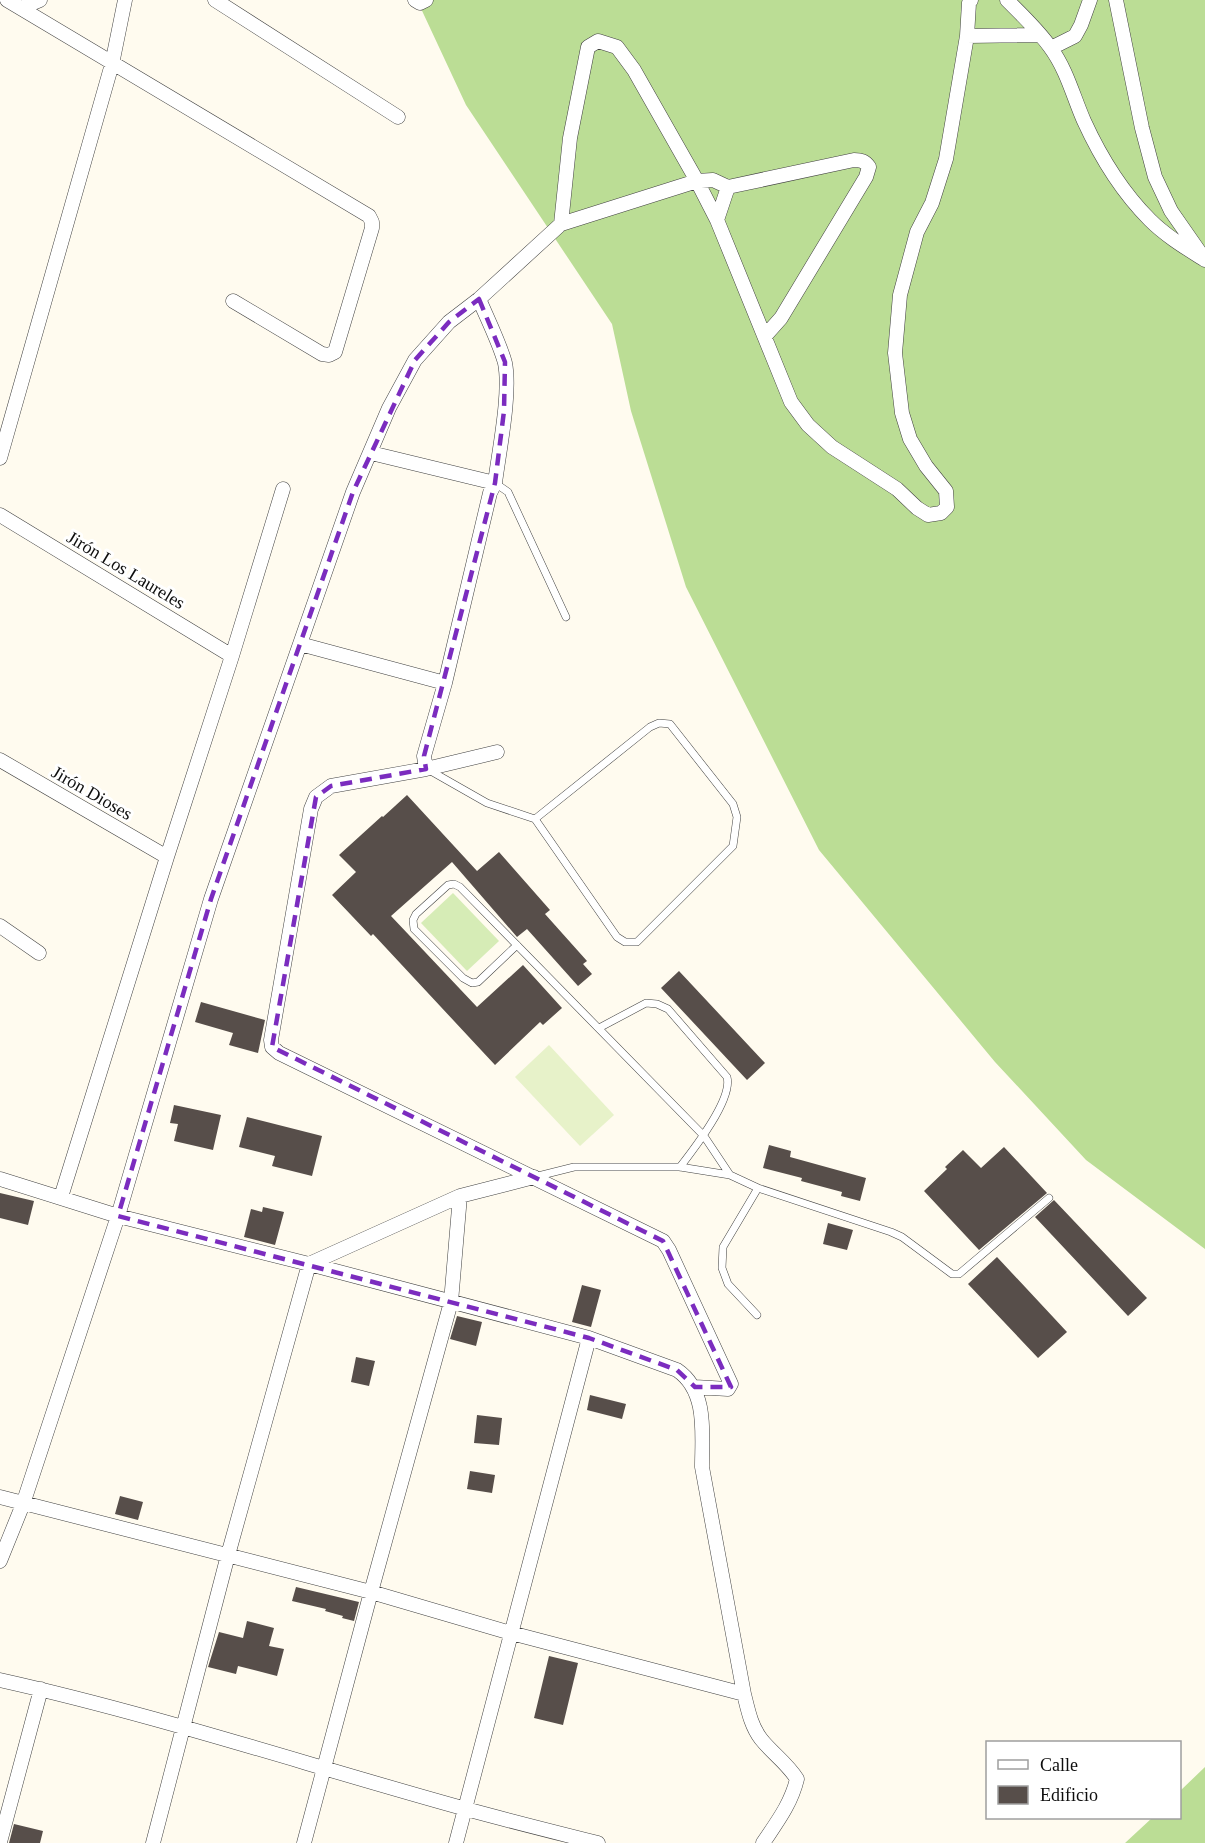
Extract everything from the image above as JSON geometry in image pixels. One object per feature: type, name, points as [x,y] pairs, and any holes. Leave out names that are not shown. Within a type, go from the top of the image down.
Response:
[{"type":"street","points":[[7,0],[369,216],[372,228],[334,352],[329,355],[322,354],[233,301]]},
{"type":"street","points":[[21,8],[40,0]]},
{"type":"street","points":[[0,458],[112,64],[125,0]]},
{"type":"street","points":[[215,0],[398,117]]},
{"type":"street","points":[[415,0],[420,3],[426,0]]},
{"type":"street","points":[[561,224],[570,138],[583,69],[588,47],[598,41],[617,47],[634,70],[697,181],[717,220],[791,402],[808,425],[832,447],[897,489],[928,515],[941,513],[947,507],[946,491],[926,466],[910,439],[902,413],[895,353],[900,295],[917,232],[932,203],[946,159],[968,36],[971,0]]},
{"type":"street","points":[[1007,0],[1051,48],[1065,71],[1084,121],[1121,185],[1150,220],[1205,260]]},
{"type":"street","points":[[1051,48],[1075,36],[1090,0]]},
{"type":"street","points":[[1116,0],[1142,128],[1155,177],[1171,211],[1205,260]]},
{"type":"street","points":[[968,36],[1040,35]]},
{"type":"street","points":[[0,1561],[23,1504],[118,1216],[211,899],[353,492],[389,408],[415,360],[449,321],[479,299],[561,224],[697,181],[713,180],[728,188],[861,160],[869,167],[866,177],[782,318],[765,336]]},
{"type":"street","points":[[717,220],[728,188]]},
{"type":"street","points":[[426,769],[424,756],[445,683],[490,493],[495,483],[507,379],[505,362],[479,299]]},
{"type":"street","points":[[371,453],[495,483]]},
{"type":"street","points":[[61,1197],[283,489]]},
{"type":"street","name":"Jirón Los Laureles","points":[[0,514],[232,656]]},
{"type":"street","points":[[300,644],[445,683]]},
{"type":"street","points":[[497,752],[426,769],[331,786],[316,797],[309,821],[271,1040],[272,1047],[279,1053],[663,1241],[731,1384],[728,1389],[695,1388]]},
{"type":"street","name":"Jirón Dioses","points":[[0,760],[167,857]]},
{"type":"street","points":[[0,926],[39,953]]},
{"type":"street","points":[[309,1264],[460,1196],[534,1177]]},
{"type":"street","points":[[0,1179],[118,1216],[589,1338],[677,1370],[686,1376],[695,1388],[699,1401],[702,1467],[744,1694],[752,1723],[761,1738],[789,1767],[796,1779],[785,1811],[763,1843]]},
{"type":"street","points":[[304,1843],[451,1302],[460,1196]]},
{"type":"street","points":[[153,1843],[228,1555],[309,1264]]},
{"type":"street","points":[[456,1843],[589,1338]]},
{"type":"street","points":[[0,1497],[371,1592],[512,1633],[744,1694]]},
{"type":"street","points":[[0,1680],[184,1728],[465,1809],[598,1843]]},
{"type":"street","points":[[0,1842],[41,1689]]},
{"type":"lane","points":[[495,483],[508,492],[566,617]]},
{"type":"lane","points":[[426,769],[487,803],[535,819],[617,937],[625,942],[637,942],[733,846],[737,817],[733,804],[670,724],[659,723],[535,819]]},
{"type":"lane","points":[[517,945],[478,982],[472,983],[463,978],[414,928],[413,920],[416,914],[448,885],[454,884],[460,887],[599,1028],[704,1136],[730,1174]]},
{"type":"lane","points":[[599,1028],[646,1003],[657,1004],[668,1009],[727,1077],[729,1083],[726,1093],[704,1136],[680,1167]]},
{"type":"lane","points":[[534,1177],[574,1167],[680,1167],[730,1174],[758,1188],[891,1232],[902,1237],[952,1274],[959,1274],[1049,1198]]},
{"type":"lane","points":[[757,1315],[728,1284],[722,1268],[723,1247],[758,1188]]},
{"type":"highlighted area","points":[[479,299],[505,362],[504,411],[495,483],[424,756],[426,769],[331,786],[316,797],[272,1047],[663,1241],[731,1387],[695,1387],[677,1370],[589,1338],[118,1216],[211,899],[353,492],[415,360],[449,322]]},
{"type":"green space","points":[[417,0],[1205,0],[1205,1249],[1086,1160],[995,1062],[819,850],[686,587],[631,411],[612,324],[466,105]]},
{"type":"green space","points":[[453,893],[499,941],[467,971],[421,923]]},
{"type":"green space","points":[[549,1045],[614,1115],[580,1146],[515,1077]]},
{"type":"green space","points":[[1205,1767],[1205,1843],[1125,1843],[1151,1819],[1181,1819],[1181,1790]]},
{"type":"building","points":[[407,795],[477,871],[499,852],[550,910],[545,914],[587,961],[583,964],[592,974],[578,986],[527,929],[517,937],[452,862],[391,916],[477,1007],[523,965],[562,1008],[543,1025],[540,1022],[495,1065],[373,934],[371,936],[332,895],[356,872],[339,855]]},
{"type":"building","points":[[679,971],[765,1063],[747,1080],[661,988]]},
{"type":"building","points":[[201,1002],[265,1020],[258,1053],[229,1045],[233,1033],[195,1022]]},
{"type":"building","points":[[174,1105],[221,1115],[213,1150],[174,1141],[178,1124],[170,1123]]},
{"type":"building","points":[[247,1117],[322,1136],[312,1176],[272,1166],[275,1156],[239,1147]]},
{"type":"building","points":[[769,1145],[791,1151],[790,1157],[866,1178],[860,1201],[841,1196],[842,1192],[801,1181],[802,1178],[763,1168]]},
{"type":"building","points":[[1004,1147],[1047,1193],[979,1250],[924,1191],[963,1150],[981,1168]]},
{"type":"building","points":[[0,1193],[34,1201],[28,1225],[0,1218]]},
{"type":"building","points":[[1054,1200],[1147,1298],[1128,1316],[1035,1217]]},
{"type":"building","points":[[263,1207],[284,1212],[275,1245],[244,1237],[251,1209],[262,1212]]},
{"type":"building","points":[[828,1223],[853,1230],[847,1250],[823,1244]]},
{"type":"building","points":[[997,1257],[1067,1332],[1038,1358],[968,1284]]},
{"type":"building","points":[[582,1285],[601,1290],[591,1327],[572,1322]]},
{"type":"building","points":[[457,1316],[482,1322],[476,1346],[450,1339]]},
{"type":"building","points":[[356,1357],[375,1361],[369,1386],[351,1382]]},
{"type":"building","points":[[590,1395],[626,1404],[622,1419],[587,1410]]},
{"type":"building","points":[[477,1415],[502,1418],[499,1445],[474,1443]]},
{"type":"building","points":[[470,1471],[495,1475],[492,1493],[467,1489]]},
{"type":"building","points":[[120,1496],[143,1502],[138,1520],[115,1514]]},
{"type":"building","points":[[296,1587],[359,1602],[354,1621],[325,1611],[326,1609],[292,1601]]},
{"type":"building","points":[[247,1621],[274,1628],[269,1646],[284,1649],[277,1676],[238,1666],[236,1674],[208,1667],[219,1632],[243,1638]]},
{"type":"building","points":[[549,1656],[578,1663],[563,1725],[534,1718]]},
{"type":"building","points":[[14,1824],[43,1831],[40,1843],[9,1843]]}]
